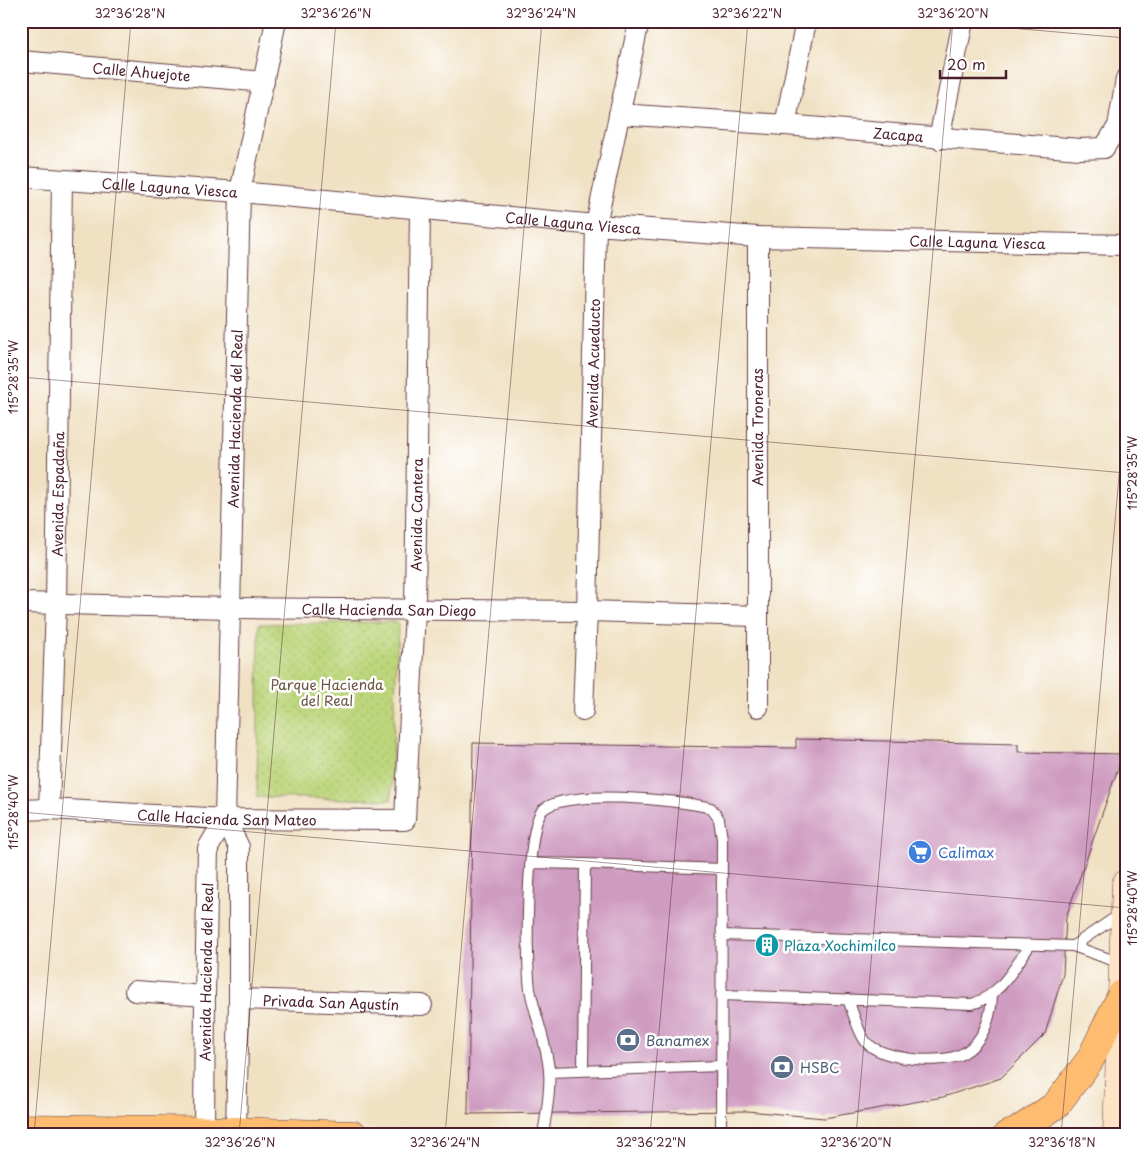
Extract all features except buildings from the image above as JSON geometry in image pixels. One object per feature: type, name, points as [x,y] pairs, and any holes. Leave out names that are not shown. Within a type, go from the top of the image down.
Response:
[{"type":"main road","points":[[1117,1135],[1126,884]]},
{"type":"main road","points":[[1007,1135],[1016,1132],[1056,1105],[1090,1060],[1122,994]]},
{"type":"main road","points":[[21,1128],[204,1130],[236,1133],[354,1135]]},
{"type":"street","name":"Avenida Hacienda del Real","points":[[236,1133],[239,999],[239,847],[225,819],[240,192],[276,21]]},
{"type":"street","name":"Avenida Acueducto","points":[[582,711],[587,611],[596,225],[639,21]]},
{"type":"street","points":[[786,125],[806,21]]},
{"type":"street","points":[[938,139],[963,21]]},
{"type":"street","name":"Calle Ahuejote","points":[[21,61],[264,82]]},
{"type":"street","name":"Zacapa","points":[[619,114],[786,125],[938,139],[1080,149],[1104,148],[1118,126],[1126,79]]},
{"type":"street","name":"Calle Laguna Viesca","points":[[21,177],[240,192],[596,225],[758,237],[1126,245]]},
{"type":"street","name":"Avenida Espadaña","points":[[49,809],[56,605],[62,180]]},
{"type":"street","name":"Avenida Cantera","points":[[406,820],[415,609],[420,209]]},
{"type":"street","name":"Avenida Troneras","points":[[758,237],[758,707]]},
{"type":"street","name":"Calle Hacienda San Diego","points":[[21,602],[56,605],[587,611],[757,616]]},
{"type":"street","name":"Calle Hacienda San Mateo","points":[[21,810],[49,809],[225,819],[406,820]]},
{"type":"street","name":"Avenida Hacienda del Real","points":[[204,1130],[208,848],[225,819]]},
{"type":"street","points":[[135,991],[205,996]]},
{"type":"street","name":"Privada San Agustín","points":[[239,999],[422,1005]]},
{"type":"lane","points":[[543,1135],[550,1072],[530,986],[527,936],[534,832],[540,813],[549,804],[590,798],[671,800],[711,808],[718,819],[722,839],[721,1135]]},
{"type":"lane","points":[[531,863],[722,869]]},
{"type":"lane","points":[[583,1071],[586,864]]},
{"type":"lane","points":[[1072,946],[1124,912]]},
{"type":"lane","points":[[722,935],[1072,946],[1123,964]]},
{"type":"lane","points":[[721,995],[972,1004],[992,995],[1002,985],[1030,945]]},
{"type":"lane","points":[[848,999],[866,1042],[880,1052],[904,1059],[944,1059],[962,1054],[974,1044],[985,1029],[991,1012],[992,995]]},
{"type":"lane","points":[[550,1072],[721,1066]]},
{"type":"green space","name":"Parque Hacienda del Real","points":[[398,622],[391,800],[257,797],[259,624]]},
{"type":"place","name":"Calimax","points":[[920,852]]},
{"type":"place","name":"Plaza Xochimilco","points":[[767,945]]},
{"type":"place","name":"Banamex","points":[[628,1040]]},
{"type":"place","name":"HSBC","points":[[782,1067]]}]
